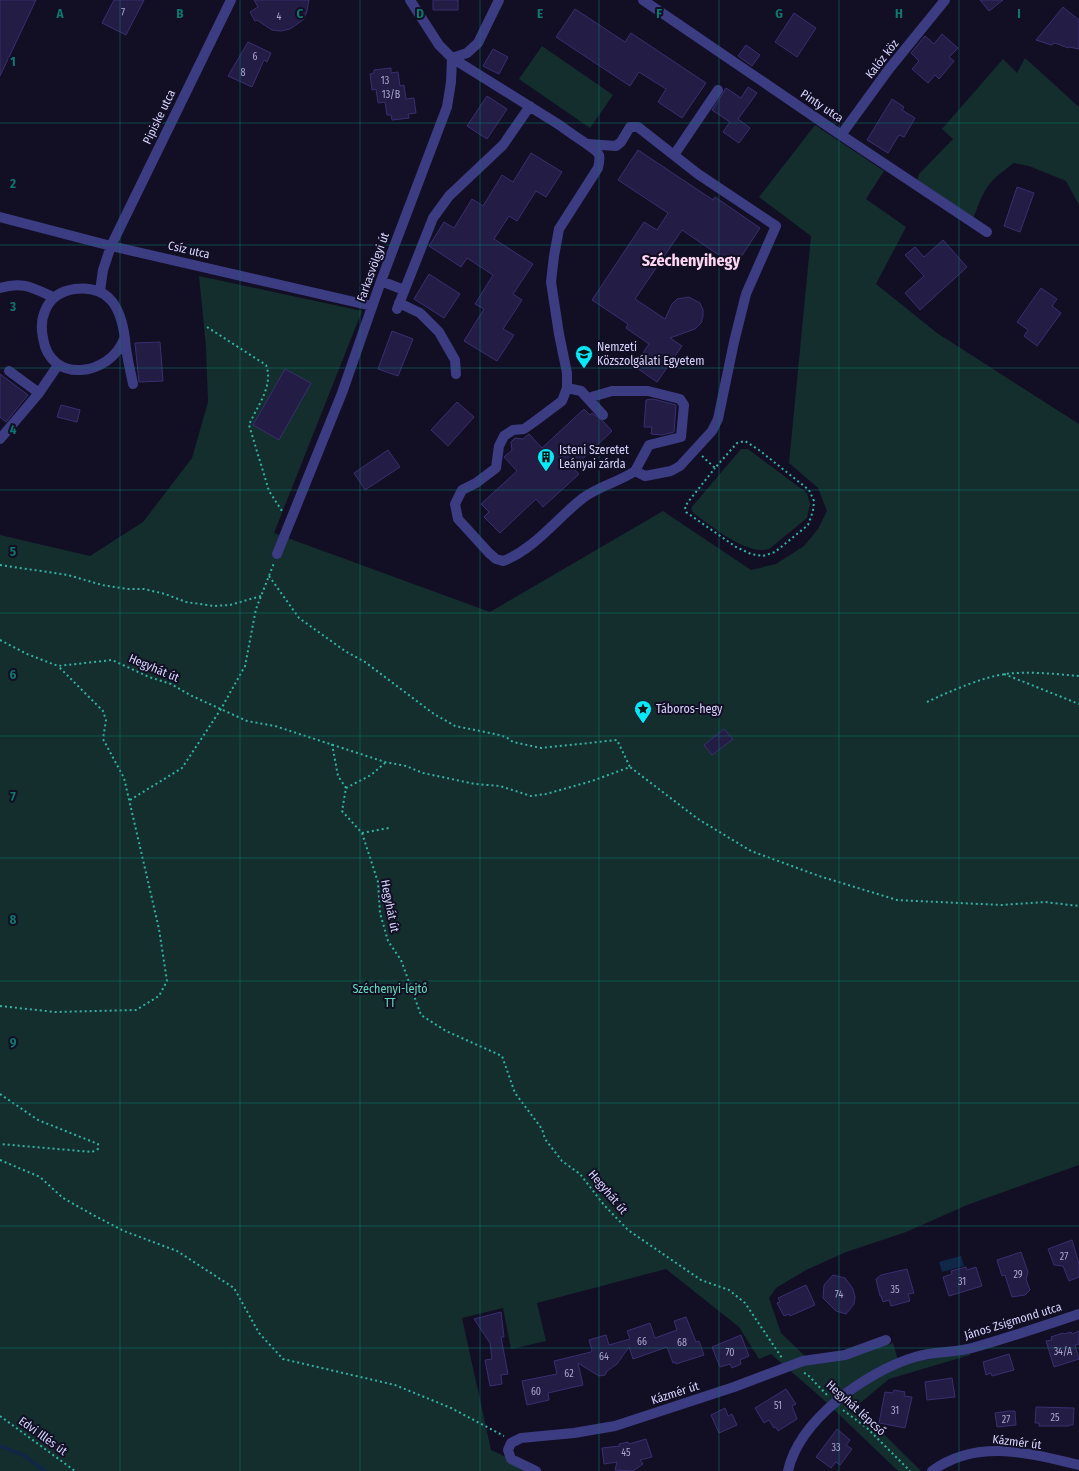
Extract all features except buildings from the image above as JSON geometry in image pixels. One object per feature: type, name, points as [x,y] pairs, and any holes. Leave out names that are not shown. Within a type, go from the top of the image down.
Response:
[{"type":"street","name":"Pipiske utca","points":[[100,291],[103,270],[111,246],[231,0]]},
{"type":"street","points":[[410,0],[439,45],[452,58],[561,126],[572,136],[588,144],[599,153],[598,168],[559,229],[552,269],[553,298],[567,373],[567,388],[562,401],[524,429],[513,430],[504,436],[499,446],[496,468],[476,483],[462,490],[455,504],[458,519],[496,559],[503,561],[520,553],[585,497],[604,484],[635,471],[649,445],[681,437],[684,405],[680,399],[648,391],[612,391],[588,398]]},
{"type":"street","points":[[452,58],[467,53],[478,44],[499,0]]},
{"type":"street","name":"Pinty utca","points":[[643,0],[841,135],[987,232]]},
{"type":"street","name":"Kalóz köz","points":[[841,135],[889,69],[945,0]]},
{"type":"street","name":"Farkasvölgyi út","points":[[277,554],[342,393],[381,281],[447,107],[451,82],[452,58]]},
{"type":"street","points":[[674,155],[718,90]]},
{"type":"street","points":[[456,374],[455,360],[439,332],[420,313],[398,306],[433,218],[448,196],[503,145],[530,106]]},
{"type":"street","points":[[588,144],[610,147],[619,145],[628,130],[634,126],[644,131],[674,155],[776,226],[746,294],[734,342],[718,419],[712,431],[680,466],[671,471],[645,476],[635,471]]},
{"type":"street","name":"Csíz utca","points":[[0,216],[111,246],[372,306]]},
{"type":"street","points":[[381,281],[404,290]]},
{"type":"street","points":[[0,288],[12,284],[20,284],[53,297]]},
{"type":"street","points":[[124,339],[121,348],[97,367],[78,370],[58,365],[47,352],[41,329],[44,312],[53,297],[70,290],[86,288],[100,291],[111,301],[119,313],[122,322],[133,384]]},
{"type":"street","points":[[0,439],[39,393],[58,365]]},
{"type":"street","points":[[9,370],[39,393]]},
{"type":"street","points":[[567,388],[581,391],[603,415]]},
{"type":"street","name":"János Zsigmond utca","points":[[789,1471],[801,1440],[834,1403],[867,1379],[899,1362],[917,1356],[963,1350],[1012,1337],[1079,1314]]},
{"type":"street","name":"Kázmér út","points":[[508,1450],[511,1443],[521,1438],[574,1434],[615,1426],[734,1387],[803,1360],[845,1355],[886,1340]]},
{"type":"street","points":[[508,1450],[511,1459],[536,1471]]},
{"type":"street","name":"Kázmér út","points":[[932,1471],[944,1462],[960,1456],[977,1451],[995,1450],[1079,1465]]},
{"type":"path","points":[[207,327],[266,365],[269,373],[269,383],[249,425],[269,491],[290,522]]},
{"type":"path","points":[[745,441],[759,450],[809,490],[814,501],[813,511],[808,525],[775,552],[763,556],[751,554],[736,547],[686,512],[685,507],[688,502],[715,468],[737,443],[745,441]]},
{"type":"path","points":[[695,450],[715,468]]},
{"type":"path","points":[[130,800],[182,768],[221,709],[245,666],[256,609],[277,554]]},
{"type":"path","points":[[0,566],[68,575],[102,585],[127,589],[144,589],[165,594],[186,602],[214,606],[230,605],[262,595]]},
{"type":"path","points":[[269,576],[299,618],[345,651],[365,662],[434,714],[455,726],[495,734],[506,737],[513,742],[541,748],[617,740],[630,767],[698,819],[751,851],[826,878],[897,900],[1001,905],[1045,902],[1079,906]]},
{"type":"path","name":"Hegyhát út","points":[[0,640],[28,654],[58,666],[112,660],[148,677],[171,684],[192,696],[247,721],[275,726],[385,762],[475,784],[500,786],[531,796],[580,784],[630,767]]},
{"type":"path","points":[[0,1006],[55,1012],[136,1010],[159,996],[167,981],[154,907],[130,800],[124,778],[103,739],[106,720],[103,710],[58,666]]},
{"type":"path","points":[[927,702],[951,691],[1004,674],[1030,672],[1079,676]]},
{"type":"path","points":[[1004,674],[1079,704]]},
{"type":"path","points":[[332,744],[338,776],[346,788],[371,775],[385,762]]},
{"type":"path","name":"Hegyhát út","points":[[346,788],[342,812],[362,833],[378,882],[380,913],[388,941],[401,960],[421,1015],[446,1031],[502,1056],[514,1093],[542,1129],[545,1139],[562,1161],[580,1174],[604,1205],[628,1230],[701,1280],[729,1290],[745,1303],[761,1329],[781,1354]]},
{"type":"path","points":[[362,833],[389,828]]},
{"type":"path","points":[[0,1094],[38,1120],[98,1144],[98,1149],[92,1152],[0,1144]]},
{"type":"path","points":[[0,1160],[40,1177],[63,1198],[100,1219],[124,1231],[177,1251],[234,1288],[259,1333],[283,1359],[396,1385],[451,1408],[509,1438],[508,1450]]},
{"type":"path","name":"Hegyhát lépcső","points":[[786,1367],[807,1374],[834,1403],[868,1428],[910,1471]]},
{"type":"path","name":"Edvi Illés út","points":[[0,1416],[75,1471]]},
{"type":"green space","points":[[542,46],[613,95],[590,128],[519,79]]},
{"type":"green space","points":[[1025,58],[1079,107],[1079,205],[1066,181],[1029,166],[1014,163],[992,181],[984,193],[973,219],[917,181],[919,174],[953,139],[942,129],[1003,59],[1017,73]]},
{"type":"green space","name":"Széchenyi-lejtő TT","points":[[815,125],[884,171],[866,199],[906,227],[876,284],[937,333],[1079,424],[1079,1165],[967,1205],[906,1232],[846,1252],[806,1270],[776,1288],[769,1298],[781,1333],[810,1361],[847,1357],[893,1343],[898,1360],[842,1393],[921,1471],[898,1471],[824,1400],[771,1354],[759,1359],[739,1327],[666,1269],[537,1303],[546,1341],[511,1349],[503,1308],[462,1318],[491,1450],[536,1471],[0,1471],[0,535],[90,556],[143,522],[192,458],[208,402],[206,347],[199,276],[362,311],[274,533],[490,612],[663,511],[751,570],[776,564],[804,546],[818,529],[827,511],[818,488],[789,463],[811,236],[759,197]]},
{"type":"green space","points":[[741,449],[748,449],[807,493],[810,504],[807,518],[769,549],[760,550],[740,544],[693,513],[691,508]]},
{"type":"green space","points":[[969,1352],[970,1355],[889,1379],[859,1404],[850,1397],[882,1373],[900,1364]]},
{"type":"water","points":[[961,1256],[964,1266],[942,1272],[939,1262]]},
{"type":"waterway","points":[[0,1446],[23,1455],[45,1471]]},
{"type":"place","name":"Nemzeti Közszolgálati Egyetem","points":[[584,369]]},
{"type":"place","name":"Isteni Szeretet Leányai zárda","points":[[546,472]]},
{"type":"place","name":"Táboros-hegy","points":[[643,724]]},
{"type":"district","name":"Széchenyihegy","points":[[691,260]]}]
